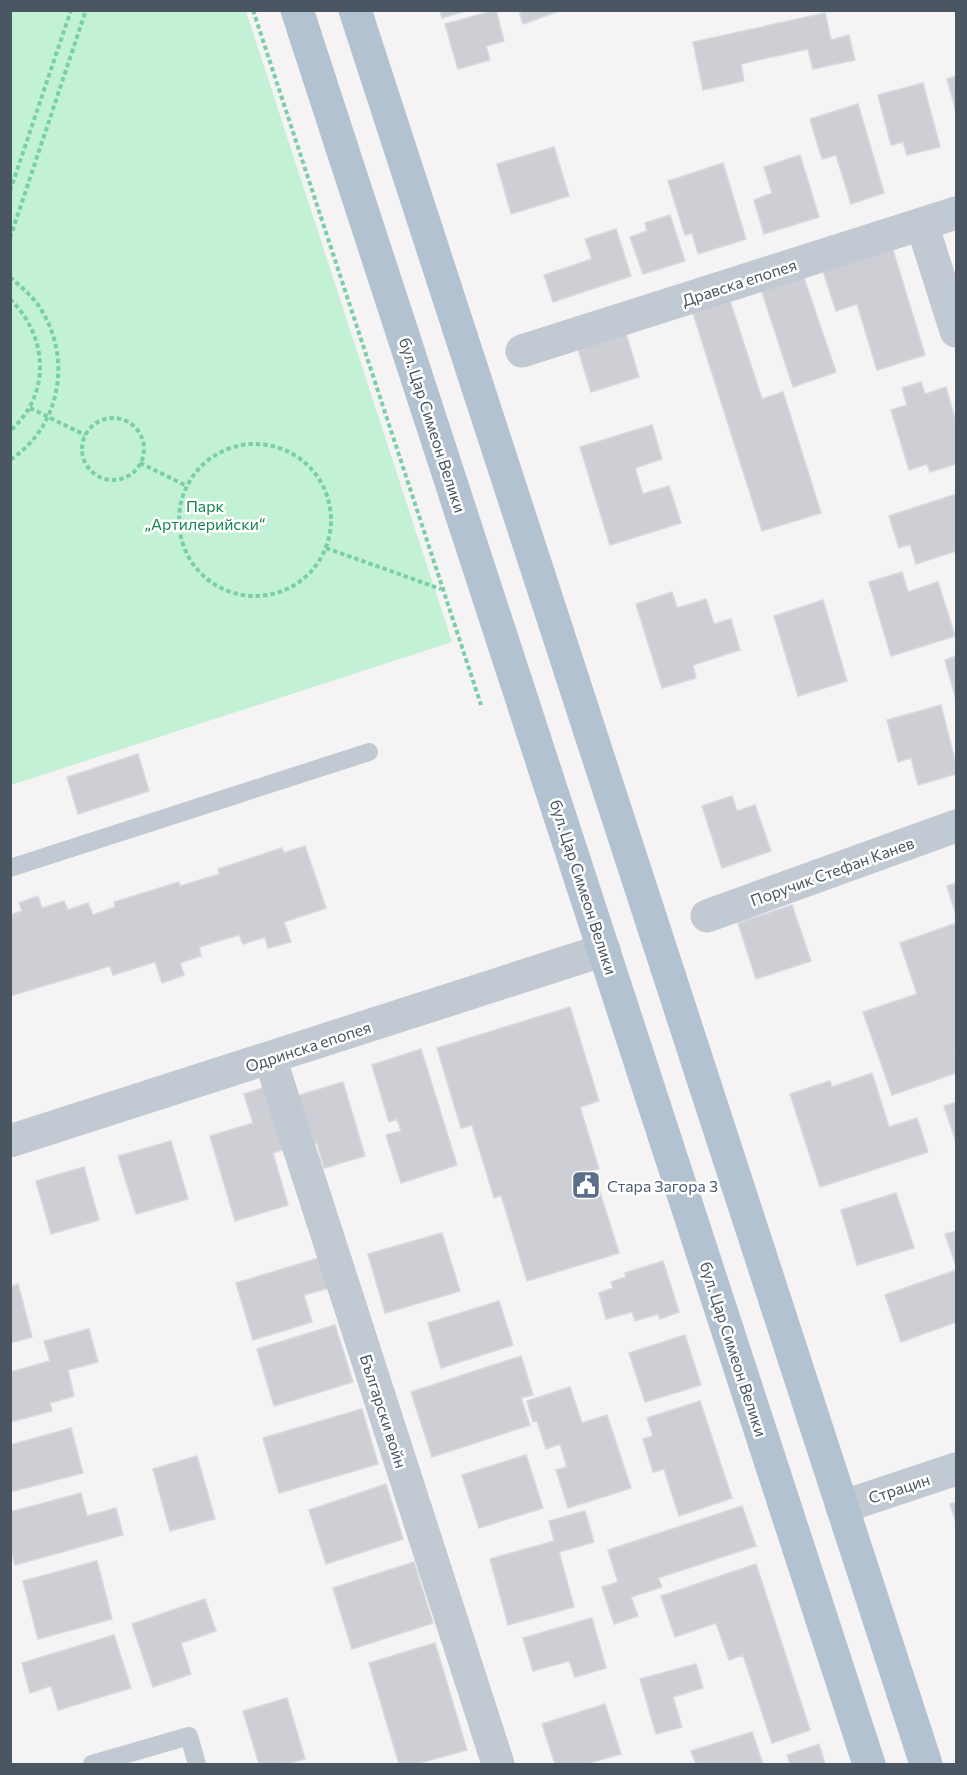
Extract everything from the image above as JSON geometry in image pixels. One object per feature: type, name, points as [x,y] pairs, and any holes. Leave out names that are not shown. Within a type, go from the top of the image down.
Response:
[{"type":"main road","name":"бул. Цар Симеон Велики","points":[[297,10],[869,1764]]},
{"type":"main road","points":[[355,10],[926,1764]]},
{"type":"street","name":"Дравска епопея","points":[[522,351],[957,213]]},
{"type":"street","points":[[922,224],[957,331]]},
{"type":"street","name":"Поручик Стефан Канев","points":[[706,916],[957,826]]},
{"type":"street","name":"Одринска епопея","points":[[10,1141],[604,950]]},
{"type":"street","name":"Български войн","points":[[270,1058],[498,1764]]},
{"type":"street","name":"Страцин","points":[[842,1507],[957,1469]]},
{"type":"lane","points":[[10,868],[369,752]]},
{"type":"lane","points":[[92,1764],[189,1737],[197,1764]]},
{"type":"path","points":[[10,191],[71,10]]},
{"type":"path","points":[[10,238],[87,10]]},
{"type":"path","points":[[10,277],[32,296],[42,311],[55,340],[58,365],[58,389],[49,417],[32,442],[10,460]]},
{"type":"path","points":[[10,299],[22,310],[35,332],[41,358],[39,384],[30,408],[10,430]]},
{"type":"path","points":[[30,408],[86,435]]},
{"type":"path","points":[[117,418],[126,421],[134,426],[143,444],[140,463],[127,476],[108,479],[99,476],[86,464],[82,455],[86,435],[90,428],[98,422],[117,418]]},
{"type":"path","points":[[248,443],[282,449],[297,456],[316,474],[328,497],[331,523],[326,548],[315,566],[301,580],[283,590],[264,596],[244,595],[224,590],[206,579],[193,564],[183,546],[179,526],[180,506],[187,486],[201,465],[223,450],[248,443]]},
{"type":"path","points":[[140,463],[187,486]]},
{"type":"path","points":[[326,548],[441,589]]},
{"type":"green space","name":"Парк „Артилерийски“","points":[[10,11],[246,11],[452,642],[11,785]]},
{"type":"building","points":[[440,10],[469,10],[442,18]]},
{"type":"building","points":[[496,10],[504,41],[486,46],[490,60],[458,69],[445,24]]},
{"type":"building","points":[[519,10],[562,10],[523,24]]},
{"type":"building","points":[[825,13],[831,40],[849,35],[855,60],[813,69],[808,49],[741,64],[744,81],[703,90],[693,42]]},
{"type":"building","points":[[956,76],[956,111],[947,79]]},
{"type":"building","points":[[923,83],[940,147],[907,155],[903,142],[891,145],[878,95]]},
{"type":"building","points":[[858,104],[884,193],[851,204],[836,155],[822,159],[810,119]]},
{"type":"building","points":[[554,147],[569,196],[511,214],[497,164]]},
{"type":"building","points":[[800,155],[819,217],[764,234],[754,200],[772,193],[764,167]]},
{"type":"building","points":[[723,163],[746,239],[698,254],[692,233],[685,235],[668,181]]},
{"type":"building","points":[[670,215],[685,261],[643,274],[630,237],[647,231],[645,223]]},
{"type":"building","points":[[616,229],[631,276],[553,302],[544,275],[592,259],[585,239]]},
{"type":"building","points":[[893,250],[925,355],[877,370],[857,304],[836,311],[823,271]]},
{"type":"building","points":[[803,275],[836,372],[793,387],[761,289]]},
{"type":"building","points":[[729,298],[762,399],[783,392],[821,513],[762,531],[692,310]]},
{"type":"building","points":[[625,330],[639,377],[591,392],[577,346]]},
{"type":"building","points":[[921,382],[925,394],[946,387],[956,422],[956,464],[930,472],[927,464],[909,470],[891,410],[907,405],[902,388]]},
{"type":"building","points":[[652,425],[662,459],[635,468],[643,494],[669,486],[681,523],[610,545],[580,447]]},
{"type":"building","points":[[956,494],[956,551],[916,564],[910,544],[899,548],[889,516]]},
{"type":"building","points":[[902,572],[908,592],[938,582],[955,636],[891,656],[869,582]]},
{"type":"building","points":[[672,592],[677,608],[706,599],[714,624],[731,619],[740,650],[693,665],[696,678],[662,688],[636,604]]},
{"type":"building","points":[[823,600],[847,681],[798,696],[774,616]]},
{"type":"building","points":[[956,656],[956,700],[945,660]]},
{"type":"building","points":[[941,705],[956,765],[956,774],[918,785],[911,758],[898,762],[887,720]]},
{"type":"building","points":[[138,754],[149,791],[78,814],[67,777]]},
{"type":"building","points":[[732,796],[737,811],[755,805],[771,851],[722,868],[702,806]]},
{"type":"building","points":[[305,846],[326,908],[284,922],[291,942],[268,948],[265,937],[243,944],[239,935],[199,947],[201,956],[180,963],[184,975],[162,983],[155,962],[113,975],[110,966],[10,996],[10,915],[22,911],[19,903],[38,896],[42,908],[64,901],[68,910],[88,903],[93,915],[115,907],[114,902],[179,882],[180,886],[220,874],[218,869],[282,848],[284,853]]},
{"type":"building","points":[[956,883],[956,915],[947,886]]},
{"type":"building","points":[[792,905],[811,961],[756,979],[738,923]]},
{"type":"building","points":[[956,923],[956,1052],[954,1053],[956,1073],[892,1095],[863,1012],[917,994],[900,943]]},
{"type":"building","points":[[570,1007],[599,1101],[580,1107],[599,1169],[593,1170],[619,1253],[527,1281],[501,1195],[494,1198],[472,1125],[461,1128],[437,1048]]},
{"type":"building","points":[[421,1049],[457,1165],[401,1183],[386,1135],[401,1131],[397,1119],[389,1122],[372,1065]]},
{"type":"building","points":[[872,1073],[889,1127],[917,1118],[928,1152],[820,1187],[790,1094],[830,1081],[832,1087]]},
{"type":"building","points":[[343,1082],[365,1156],[324,1168],[317,1143],[304,1146],[290,1098]]},
{"type":"building","points":[[269,1086],[288,1148],[273,1153],[288,1205],[235,1221],[210,1136],[253,1123],[244,1094]]},
{"type":"building","points":[[956,1102],[956,1142],[944,1106]]},
{"type":"building","points":[[171,1141],[188,1199],[136,1214],[118,1156]]},
{"type":"building","points":[[84,1167],[99,1220],[51,1234],[36,1181]]},
{"type":"building","points":[[896,1193],[914,1248],[857,1265],[841,1210]]},
{"type":"building","points":[[956,1231],[956,1266],[945,1234]]},
{"type":"building","points":[[442,1233],[460,1291],[385,1313],[368,1254]]},
{"type":"building","points":[[319,1258],[329,1288],[304,1295],[312,1322],[253,1340],[236,1283]]},
{"type":"building","points":[[663,1261],[679,1312],[660,1319],[658,1314],[635,1321],[632,1312],[606,1319],[599,1293],[613,1288],[611,1282],[626,1277],[625,1273]]},
{"type":"building","points":[[956,1270],[956,1322],[901,1342],[885,1295]]},
{"type":"building","points":[[18,1284],[32,1337],[10,1343],[10,1287]]},
{"type":"building","points":[[499,1301],[513,1345],[441,1368],[428,1323]]},
{"type":"building","points":[[335,1325],[353,1382],[274,1406],[257,1349]]},
{"type":"building","points":[[89,1329],[98,1362],[68,1370],[74,1396],[50,1403],[52,1411],[10,1422],[10,1372],[50,1361],[44,1341]]},
{"type":"building","points":[[685,1335],[701,1385],[645,1402],[629,1353]]},
{"type":"building","points":[[521,1356],[533,1395],[521,1398],[530,1425],[432,1457],[411,1392]]},
{"type":"building","points":[[570,1387],[582,1423],[607,1415],[631,1488],[568,1508],[556,1470],[567,1467],[560,1444],[546,1449],[537,1421],[533,1422],[527,1401]]},
{"type":"building","points":[[700,1401],[732,1498],[679,1516],[664,1469],[653,1472],[643,1439],[653,1436],[647,1418]]},
{"type":"building","points":[[362,1409],[378,1464],[279,1493],[263,1438]]},
{"type":"building","points":[[71,1428],[83,1473],[10,1492],[10,1445]]},
{"type":"building","points":[[526,1455],[543,1508],[479,1528],[462,1475]]},
{"type":"building","points":[[197,1456],[215,1519],[170,1531],[153,1469]]},
{"type":"building","points":[[386,1484],[403,1539],[326,1564],[309,1510]]},
{"type":"building","points":[[81,1493],[87,1516],[116,1508],[123,1535],[15,1565],[10,1547],[10,1512]]},
{"type":"building","points":[[956,1502],[956,1523],[950,1504]]},
{"type":"building","points":[[742,1506],[756,1546],[658,1578],[662,1587],[631,1597],[638,1616],[614,1624],[602,1587],[618,1582],[608,1550]]},
{"type":"building","points":[[585,1511],[594,1542],[559,1552],[574,1607],[508,1625],[490,1559],[554,1541],[549,1521]]},
{"type":"building","points":[[97,1561],[112,1619],[38,1639],[23,1581]]},
{"type":"building","points":[[414,1562],[433,1623],[352,1649],[333,1588]]},
{"type":"building","points":[[756,1564],[810,1730],[772,1743],[743,1655],[729,1660],[716,1623],[675,1637],[661,1596]]},
{"type":"building","points":[[205,1599],[216,1631],[181,1643],[191,1674],[153,1687],[132,1624]]},
{"type":"building","points":[[592,1618],[606,1668],[575,1677],[569,1661],[533,1671],[523,1638]]},
{"type":"building","points":[[114,1635],[131,1688],[58,1710],[51,1686],[30,1693],[22,1663]]},
{"type":"building","points":[[435,1643],[467,1750],[416,1764],[399,1764],[369,1663]]},
{"type":"building","points":[[696,1664],[703,1688],[673,1697],[682,1727],[656,1734],[640,1679]]},
{"type":"building","points":[[287,1698],[305,1759],[286,1764],[259,1764],[243,1711]]},
{"type":"building","points":[[605,1704],[621,1754],[586,1764],[555,1764],[542,1724]]},
{"type":"building","points":[[752,1732],[763,1764],[696,1764],[691,1751]]},
{"type":"building","points":[[819,1744],[825,1764],[790,1764],[787,1755]]},
{"type":"place","name":"Стара Загора 3","points":[[586,1185]]}]
